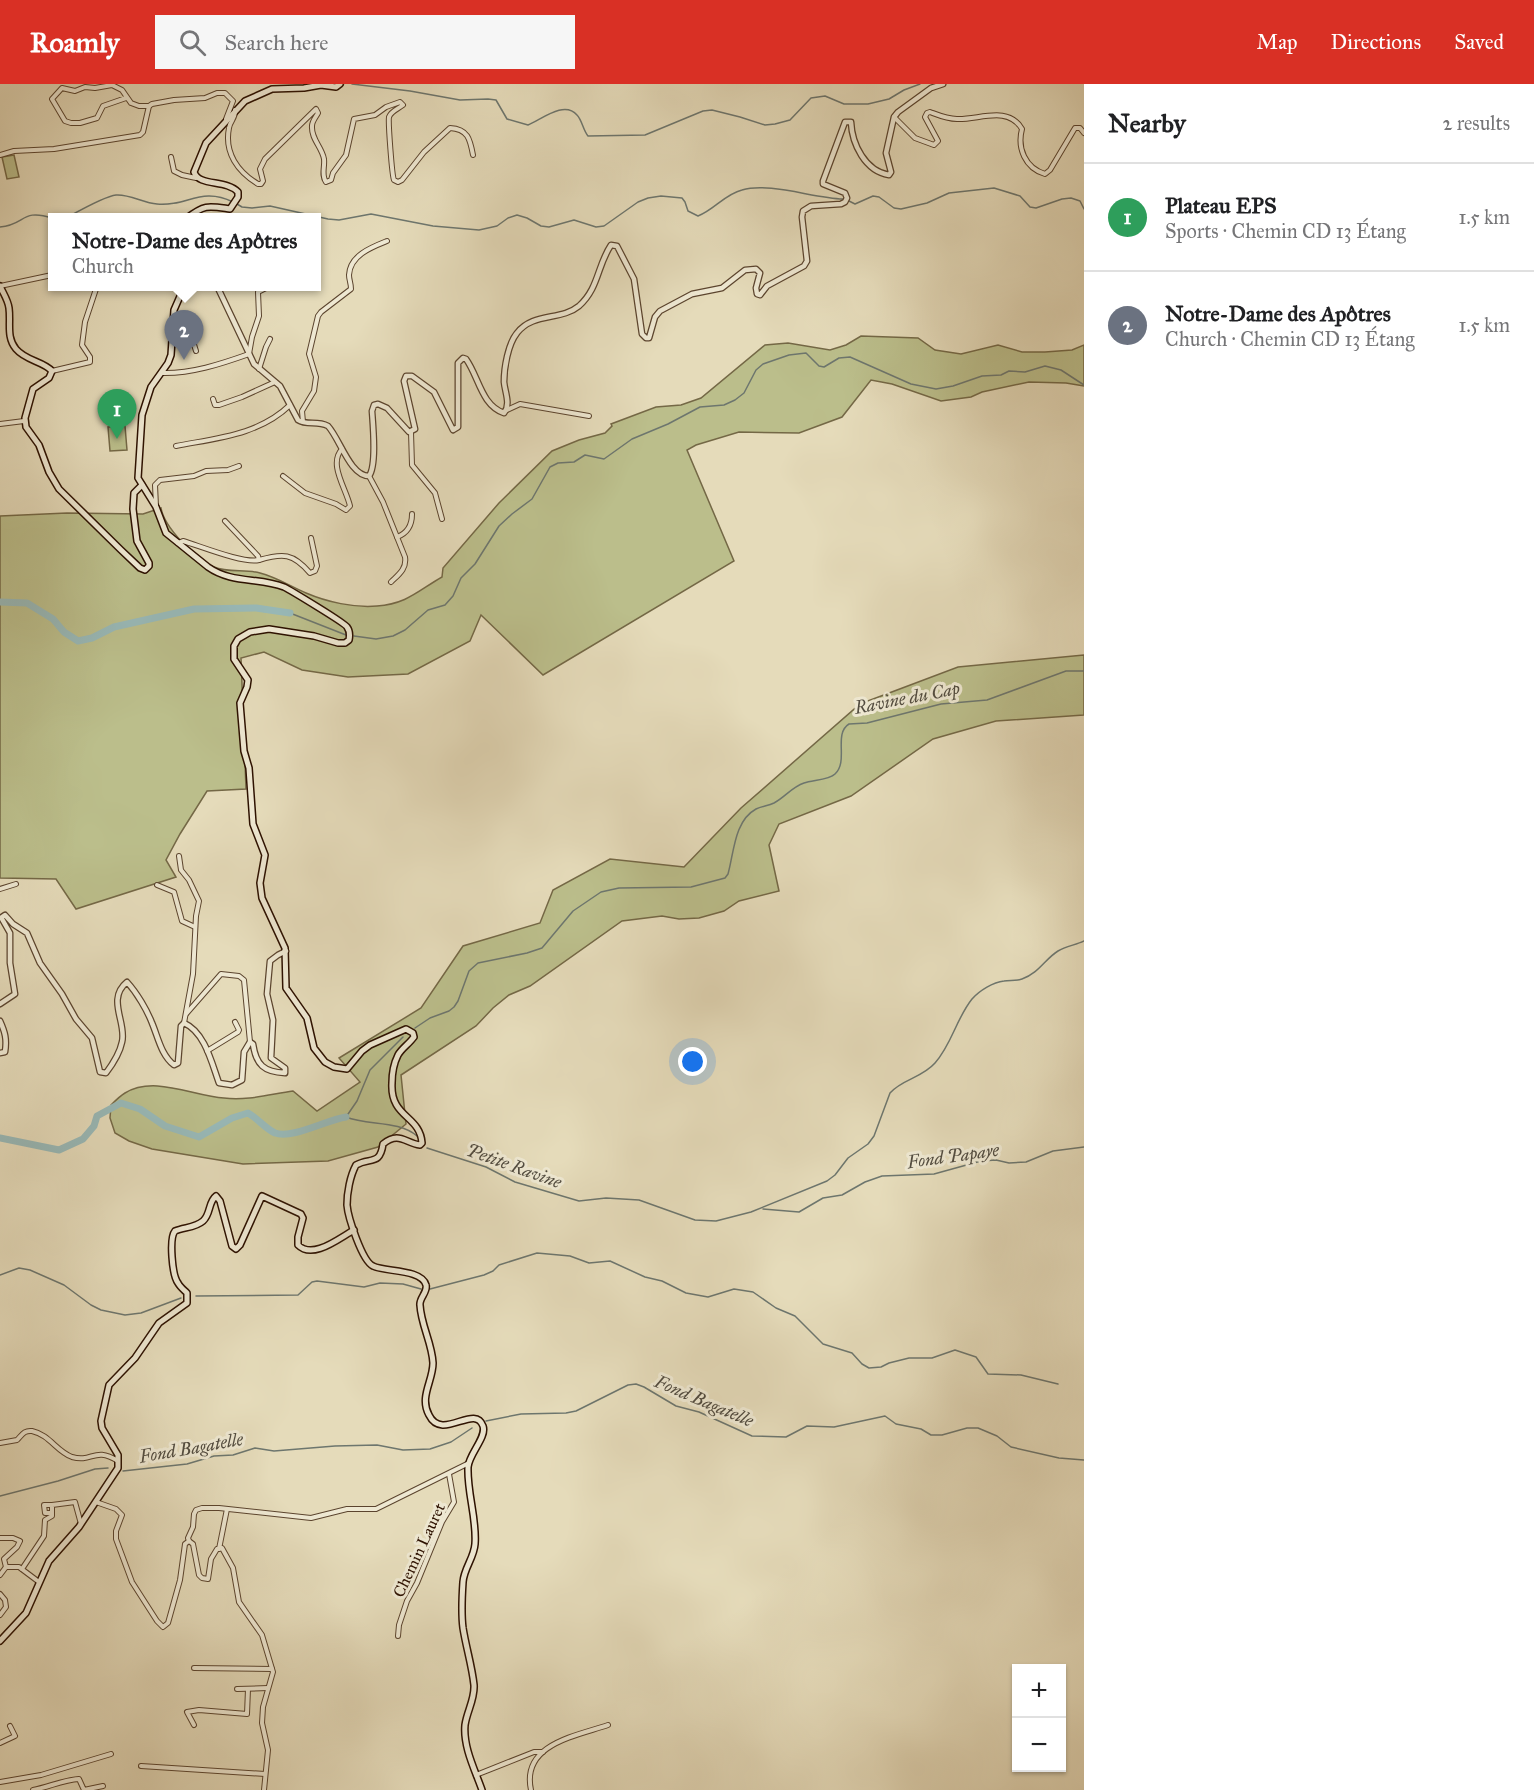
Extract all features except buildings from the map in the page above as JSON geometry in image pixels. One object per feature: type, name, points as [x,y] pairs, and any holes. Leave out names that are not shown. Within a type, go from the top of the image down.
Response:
[{"type":"main road","points":[[194,213],[209,206],[231,208],[238,197],[238,192],[231,186],[200,181],[196,178],[194,169],[204,146],[244,101],[272,89],[323,85],[336,87],[340,84]]},
{"type":"main road","points":[[0,286],[8,303],[10,336],[15,348],[33,362],[46,366],[52,371],[49,378],[33,389],[24,421],[39,445],[49,472],[59,489],[140,568],[146,570],[149,566],[137,541],[133,500],[134,493],[142,485]]},
{"type":"main road","points":[[181,291],[174,310],[171,355],[151,387],[142,415],[138,478],[156,507],[166,533],[215,572],[249,582],[265,582],[283,587],[344,623],[350,634],[349,640],[342,643],[314,636],[262,629],[238,639],[234,646],[234,659],[248,680],[240,703],[244,751],[249,768],[253,824],[265,855],[260,891],[267,910],[281,934],[286,951],[286,988],[307,1018],[314,1048],[325,1062],[334,1067],[347,1069],[362,1051],[381,1039],[406,1029],[413,1033],[414,1037],[401,1051],[394,1065],[391,1096],[395,1105],[415,1125],[422,1138],[422,1143],[420,1145],[405,1139],[393,1138],[382,1144],[378,1158],[356,1165],[347,1205],[365,1260],[374,1267],[413,1275],[422,1278],[426,1283],[427,1288],[419,1304],[433,1363],[425,1394],[426,1408],[432,1421],[441,1425],[473,1418],[482,1423],[484,1434],[469,1463],[468,1477],[475,1543],[464,1575],[462,1610],[474,1689],[467,1715],[465,1736],[482,1790]]},
{"type":"main road","points":[[0,1641],[26,1613],[49,1561],[81,1524],[118,1468],[119,1462],[115,1449],[102,1428],[106,1392],[113,1379],[135,1358],[159,1323],[187,1303],[188,1293],[177,1282],[175,1275],[171,1239],[175,1231],[201,1223],[208,1215],[212,1199],[216,1196],[220,1201],[232,1246],[236,1249],[240,1245],[262,1196],[301,1214],[303,1218],[298,1245],[303,1250],[318,1249],[354,1230]]},
{"type":"street","points":[[507,410],[505,371],[516,333],[533,322],[549,316],[566,315],[579,306],[592,291],[611,245],[616,246],[634,279],[642,334],[646,338],[649,338],[655,317],[660,311],[692,294],[722,288],[745,270],[756,269],[760,273],[756,288],[757,294],[760,295],[767,286],[804,266],[807,261],[803,211],[811,206],[845,202],[847,198],[845,193],[828,188],[823,184],[845,122],[851,122],[853,140],[866,162],[883,174],[889,175],[891,172],[886,153],[894,117],[931,88],[943,84]]},
{"type":"street","points":[[126,98],[103,106],[95,120],[74,123],[65,121],[52,99],[62,88],[75,91],[85,87],[112,85],[122,90],[131,103],[148,106],[158,102],[205,98],[217,93],[225,93],[233,101],[226,119]]},
{"type":"street","points":[[235,110],[236,115],[229,127],[232,161],[240,171],[258,184],[263,181],[260,169],[265,159],[316,110],[318,113],[312,123],[312,129],[323,156],[323,176],[326,183],[331,180],[346,155],[354,119],[375,114],[400,102],[403,105],[393,111],[389,120],[391,174],[394,180],[398,182],[402,180],[424,152],[450,128],[465,131],[469,137],[473,155]]},
{"type":"street","points":[[0,155],[14,151],[54,149],[137,136],[143,132],[148,106]]},
{"type":"street","points":[[894,117],[915,138],[934,145],[938,141],[926,117],[930,112],[954,119],[999,115],[1013,119],[1022,129],[1019,141],[1023,154],[1036,171],[1045,174],[1050,170],[1075,128],[1080,128],[1084,133]]},
{"type":"street","points":[[171,157],[174,171],[196,178]]},
{"type":"street","points":[[303,423],[302,411],[314,391],[316,377],[309,354],[318,316],[351,289],[349,272],[358,257],[366,250],[387,241]]},
{"type":"street","points":[[0,286],[48,276]]},
{"type":"street","points":[[52,371],[90,362],[90,357],[82,345],[85,322],[95,291]]},
{"type":"street","points":[[219,291],[254,364],[283,390],[298,420],[303,423],[318,422],[328,426],[355,469],[369,476],[378,491],[406,562],[402,572],[391,582]]},
{"type":"street","points":[[249,354],[259,316],[258,292],[260,291]]},
{"type":"street","points":[[173,329],[190,335],[196,351]]},
{"type":"street","points":[[259,370],[270,339]]},
{"type":"street","points":[[161,373],[190,371],[249,354]]},
{"type":"street","points":[[442,519],[435,493],[412,465],[411,432],[415,427],[405,377],[412,376],[434,392],[450,429],[456,429],[459,363],[462,358],[469,363],[486,399],[504,413],[520,404],[589,416]]},
{"type":"street","points":[[213,399],[215,405],[219,405],[275,382]]},
{"type":"street","points":[[176,446],[249,432],[274,418],[291,404]]},
{"type":"street","points":[[369,476],[373,470],[372,411],[374,405],[378,404],[387,408],[411,432]]},
{"type":"street","points":[[0,424],[24,421]]},
{"type":"street","points":[[283,476],[305,493],[346,510],[350,506],[346,490],[338,475],[336,463],[342,449]]},
{"type":"street","points":[[156,507],[155,485],[160,480],[194,476],[206,471],[228,470],[239,466]]},
{"type":"street","points":[[397,537],[407,530],[412,514]]},
{"type":"street","points":[[225,521],[258,556],[259,560]]},
{"type":"street","points":[[177,543],[183,541],[254,561],[278,555],[289,556],[302,563],[310,573],[315,571],[317,566],[311,538]]},
{"type":"street","points":[[0,1004],[15,994],[10,963],[10,933],[2,919],[2,914],[8,916],[13,924],[27,933],[40,963],[94,1043],[99,1072],[106,1073],[122,1044],[122,1027],[117,1009],[121,988],[128,982],[149,1016],[170,1062],[174,1065],[178,1064],[181,1026],[186,1015],[193,974],[195,927],[199,901],[195,890],[181,870],[179,856]]},
{"type":"street","points":[[0,889],[16,884]]},
{"type":"street","points":[[157,885],[174,892],[182,921],[195,927]]},
{"type":"street","points":[[186,1015],[221,974],[239,976],[244,980],[250,1042],[253,1044],[254,1057],[265,1068],[285,1073],[285,1068],[271,1058],[273,1020],[267,994],[270,961],[286,951]]},
{"type":"street","points":[[0,1021],[6,1033],[6,1041],[5,1052],[0,1053]]},
{"type":"street","points":[[207,1051],[238,1032],[235,1022]]},
{"type":"street","points":[[184,1023],[193,1028],[207,1051],[219,1083],[232,1085],[242,1080],[244,1052],[250,1042]]},
{"type":"street","points":[[0,1443],[17,1440],[28,1431],[49,1438],[62,1453],[76,1458],[106,1454],[119,1462]]},
{"type":"street","points":[[96,1502],[116,1509],[122,1515],[116,1531],[116,1539],[127,1571],[157,1621],[163,1627],[168,1623],[170,1617],[180,1580],[183,1549],[189,1541],[196,1510],[208,1507],[311,1518],[347,1509],[376,1509],[469,1463]]},
{"type":"street","name":"Chemin Lauret","points":[[398,1636],[406,1601],[412,1594],[442,1522],[454,1502],[449,1474]]},
{"type":"street","points":[[52,1513],[45,1513],[44,1505],[75,1502],[81,1524]]},
{"type":"street","points":[[22,1569],[44,1536],[45,1520],[52,1516],[52,1504]]},
{"type":"street","points":[[189,1541],[193,1544],[199,1575],[208,1579],[211,1559],[219,1549],[227,1509]]},
{"type":"street","points":[[0,1538],[13,1538],[20,1541],[4,1559],[6,1567]]},
{"type":"street","points":[[219,1549],[222,1548],[225,1551],[230,1562],[239,1602],[262,1635],[272,1669],[262,1707],[262,1723],[268,1750],[264,1790]]},
{"type":"street","points":[[6,1567],[19,1567],[39,1582]]},
{"type":"street","points":[[0,1575],[6,1567]]},
{"type":"street","points":[[0,1594],[5,1600],[6,1607],[0,1615]]},
{"type":"street","points":[[194,1668],[272,1669]]},
{"type":"street","points":[[237,1689],[268,1688]]},
{"type":"street","points":[[194,1725],[187,1712],[199,1710],[247,1714],[248,1689]]},
{"type":"street","points":[[531,1790],[530,1772],[543,1752],[552,1744],[608,1725]]},
{"type":"street","points":[[0,1743],[15,1736],[10,1726]]},
{"type":"street","points":[[477,1775],[534,1752],[543,1752]]},
{"type":"street","points":[[0,1782],[41,1775],[111,1754]]},
{"type":"street","points":[[145,1760],[144,1766],[265,1774]]},
{"type":"street","points":[[33,1790],[65,1780],[79,1779],[84,1790],[103,1786]]},
{"type":"green space","points":[[14,155],[19,177],[7,179],[2,157]]},
{"type":"green space","points":[[861,336],[918,338],[935,350],[961,354],[998,345],[1022,352],[1045,352],[1072,350],[1084,345],[1084,386],[1029,382],[982,392],[971,397],[941,401],[892,384],[871,380],[842,417],[799,433],[739,432],[696,445],[687,450],[734,561],[543,675],[481,615],[470,641],[408,674],[348,677],[302,670],[264,652],[241,658],[246,789],[207,791],[166,860],[176,877],[76,909],[56,879],[0,878],[0,516],[67,513],[143,514],[161,508],[163,516],[182,542],[214,567],[260,573],[314,596],[341,604],[387,605],[412,596],[442,577],[443,568],[499,503],[552,451],[605,433],[612,426],[611,424],[656,407],[681,405],[701,398],[765,345],[788,343],[830,350],[846,345]]},
{"type":"green space","points":[[125,426],[127,450],[110,451],[108,427]]},
{"type":"green space","points":[[1084,655],[1084,715],[996,721],[933,739],[851,796],[779,824],[769,845],[779,891],[739,901],[724,911],[699,918],[679,919],[662,916],[622,921],[530,986],[509,995],[476,1026],[401,1075],[406,1124],[378,1147],[328,1161],[243,1164],[152,1149],[115,1133],[110,1118],[111,1105],[125,1093],[148,1086],[161,1086],[233,1099],[293,1091],[317,1111],[360,1082],[339,1058],[421,1008],[463,946],[540,923],[553,890],[610,859],[684,867],[741,808],[860,704],[958,667]]},
{"type":"waterway","points":[[352,84],[460,100],[496,100],[507,119],[528,125],[552,112],[572,111],[577,115],[588,136],[645,135],[703,111],[712,110],[765,125],[775,124],[790,120],[811,98],[825,96],[844,104],[868,104],[889,99],[920,84]]},
{"type":"waterway","points":[[321,217],[339,220],[371,214],[433,226],[479,230],[497,226],[517,215],[541,226],[549,227],[574,220],[596,227],[604,226],[638,202],[661,196],[682,198],[688,211],[698,216],[730,195],[753,188],[778,189],[843,199]]},
{"type":"waterway","points":[[849,201],[855,204],[873,196],[879,197],[894,208],[901,209],[927,203],[949,193],[994,188],[1020,196],[1030,207],[1036,208],[1071,198],[1080,201],[1084,209]]},
{"type":"waterway","points":[[75,213],[98,201],[116,195],[157,204],[177,203],[203,196],[233,202]]},
{"type":"waterway","points":[[237,204],[252,208],[270,206],[301,213]]},
{"type":"waterway","points":[[0,227],[8,226],[29,216],[48,217]]},
{"type":"waterway","points":[[354,636],[376,639],[393,636],[405,630],[428,610],[445,605],[453,596],[461,578],[475,564],[499,526],[532,499],[550,467],[558,463],[574,462],[585,455],[604,459],[632,439],[700,407],[724,405],[735,400],[744,393],[756,370],[763,364],[789,355],[806,353],[819,366],[824,367],[839,358],[850,357],[911,384],[936,389],[982,376],[1001,375],[1009,371],[1025,372],[1045,366],[1061,370],[1084,385]]},
{"type":"waterway","points":[[0,602],[27,603],[53,619],[64,632],[78,641],[92,638],[114,627],[194,609],[256,608],[290,613]]},
{"type":"waterway","points":[[290,613],[346,635]]},
{"type":"waterway","name":"Ravine du Cap","points":[[415,1028],[454,1007],[469,971],[478,963],[542,948],[573,911],[601,892],[619,888],[691,887],[725,878],[743,821],[756,809],[774,803],[800,785],[829,778],[835,774],[841,762],[842,734],[844,728],[849,724],[867,723],[941,704],[987,700],[1066,671],[1084,671]]},
{"type":"waterway","name":"Petite Ravine","points":[[427,1148],[486,1167],[515,1182],[579,1201],[606,1198],[639,1200],[695,1220],[716,1221],[751,1212],[827,1181],[835,1175],[848,1158],[868,1144],[874,1136],[890,1093],[935,1063],[946,1048],[962,1015],[978,993],[995,983],[1020,980],[1037,970],[1058,951],[1084,941]]},
{"type":"waterway","name":"Ravine du Cap","points":[[403,1037],[370,1070],[357,1101],[346,1117],[364,1122],[392,1125],[417,1136]]},
{"type":"waterway","name":"Ravine du Cap","points":[[0,1138],[59,1150],[83,1139],[94,1126],[97,1116],[121,1103],[140,1109],[165,1126],[199,1137],[232,1118],[248,1113],[275,1133],[282,1134],[346,1117]]},
{"type":"waterway","name":"Fond Papaye","points":[[763,1209],[799,1212],[823,1198],[842,1195],[865,1182],[882,1176],[934,1174],[981,1161],[1026,1162],[1053,1151],[1084,1147]]},
{"type":"waterway","points":[[430,1289],[484,1275],[499,1265],[537,1253],[570,1256],[589,1263],[610,1261],[686,1293],[708,1297],[734,1289],[753,1292],[776,1308],[795,1316],[823,1344],[852,1353],[869,1368],[881,1367],[909,1358],[932,1358],[955,1350],[976,1357],[988,1374],[1021,1375],[1058,1384]]},
{"type":"waterway","points":[[0,1275],[19,1268],[30,1270],[64,1285],[101,1310],[125,1315],[141,1313],[181,1298]]},
{"type":"waterway","points":[[196,1296],[298,1295],[312,1282],[317,1281],[364,1287],[380,1283],[403,1284],[421,1289]]},
{"type":"waterway","name":"Fond Bagatelle","points":[[486,1421],[521,1414],[576,1411],[628,1385],[636,1384],[676,1406],[699,1412],[752,1436],[786,1437],[807,1426],[834,1427],[885,1416],[896,1424],[921,1429],[931,1435],[978,1428],[997,1436],[1011,1447],[1059,1458],[1084,1460]]},
{"type":"waterway","name":"Fond Bagatelle","points":[[123,1471],[187,1464],[255,1448],[274,1451],[377,1445],[403,1450],[430,1449],[451,1442],[472,1428]]},
{"type":"waterway","name":"Fond Bagatelle","points":[[0,1496],[95,1469],[108,1468]]},
{"type":"place","name":"Notre-Dame des Apôtres","points":[[184,360]]},
{"type":"place","name":"Plateau EPS","points":[[117,439]]}]
